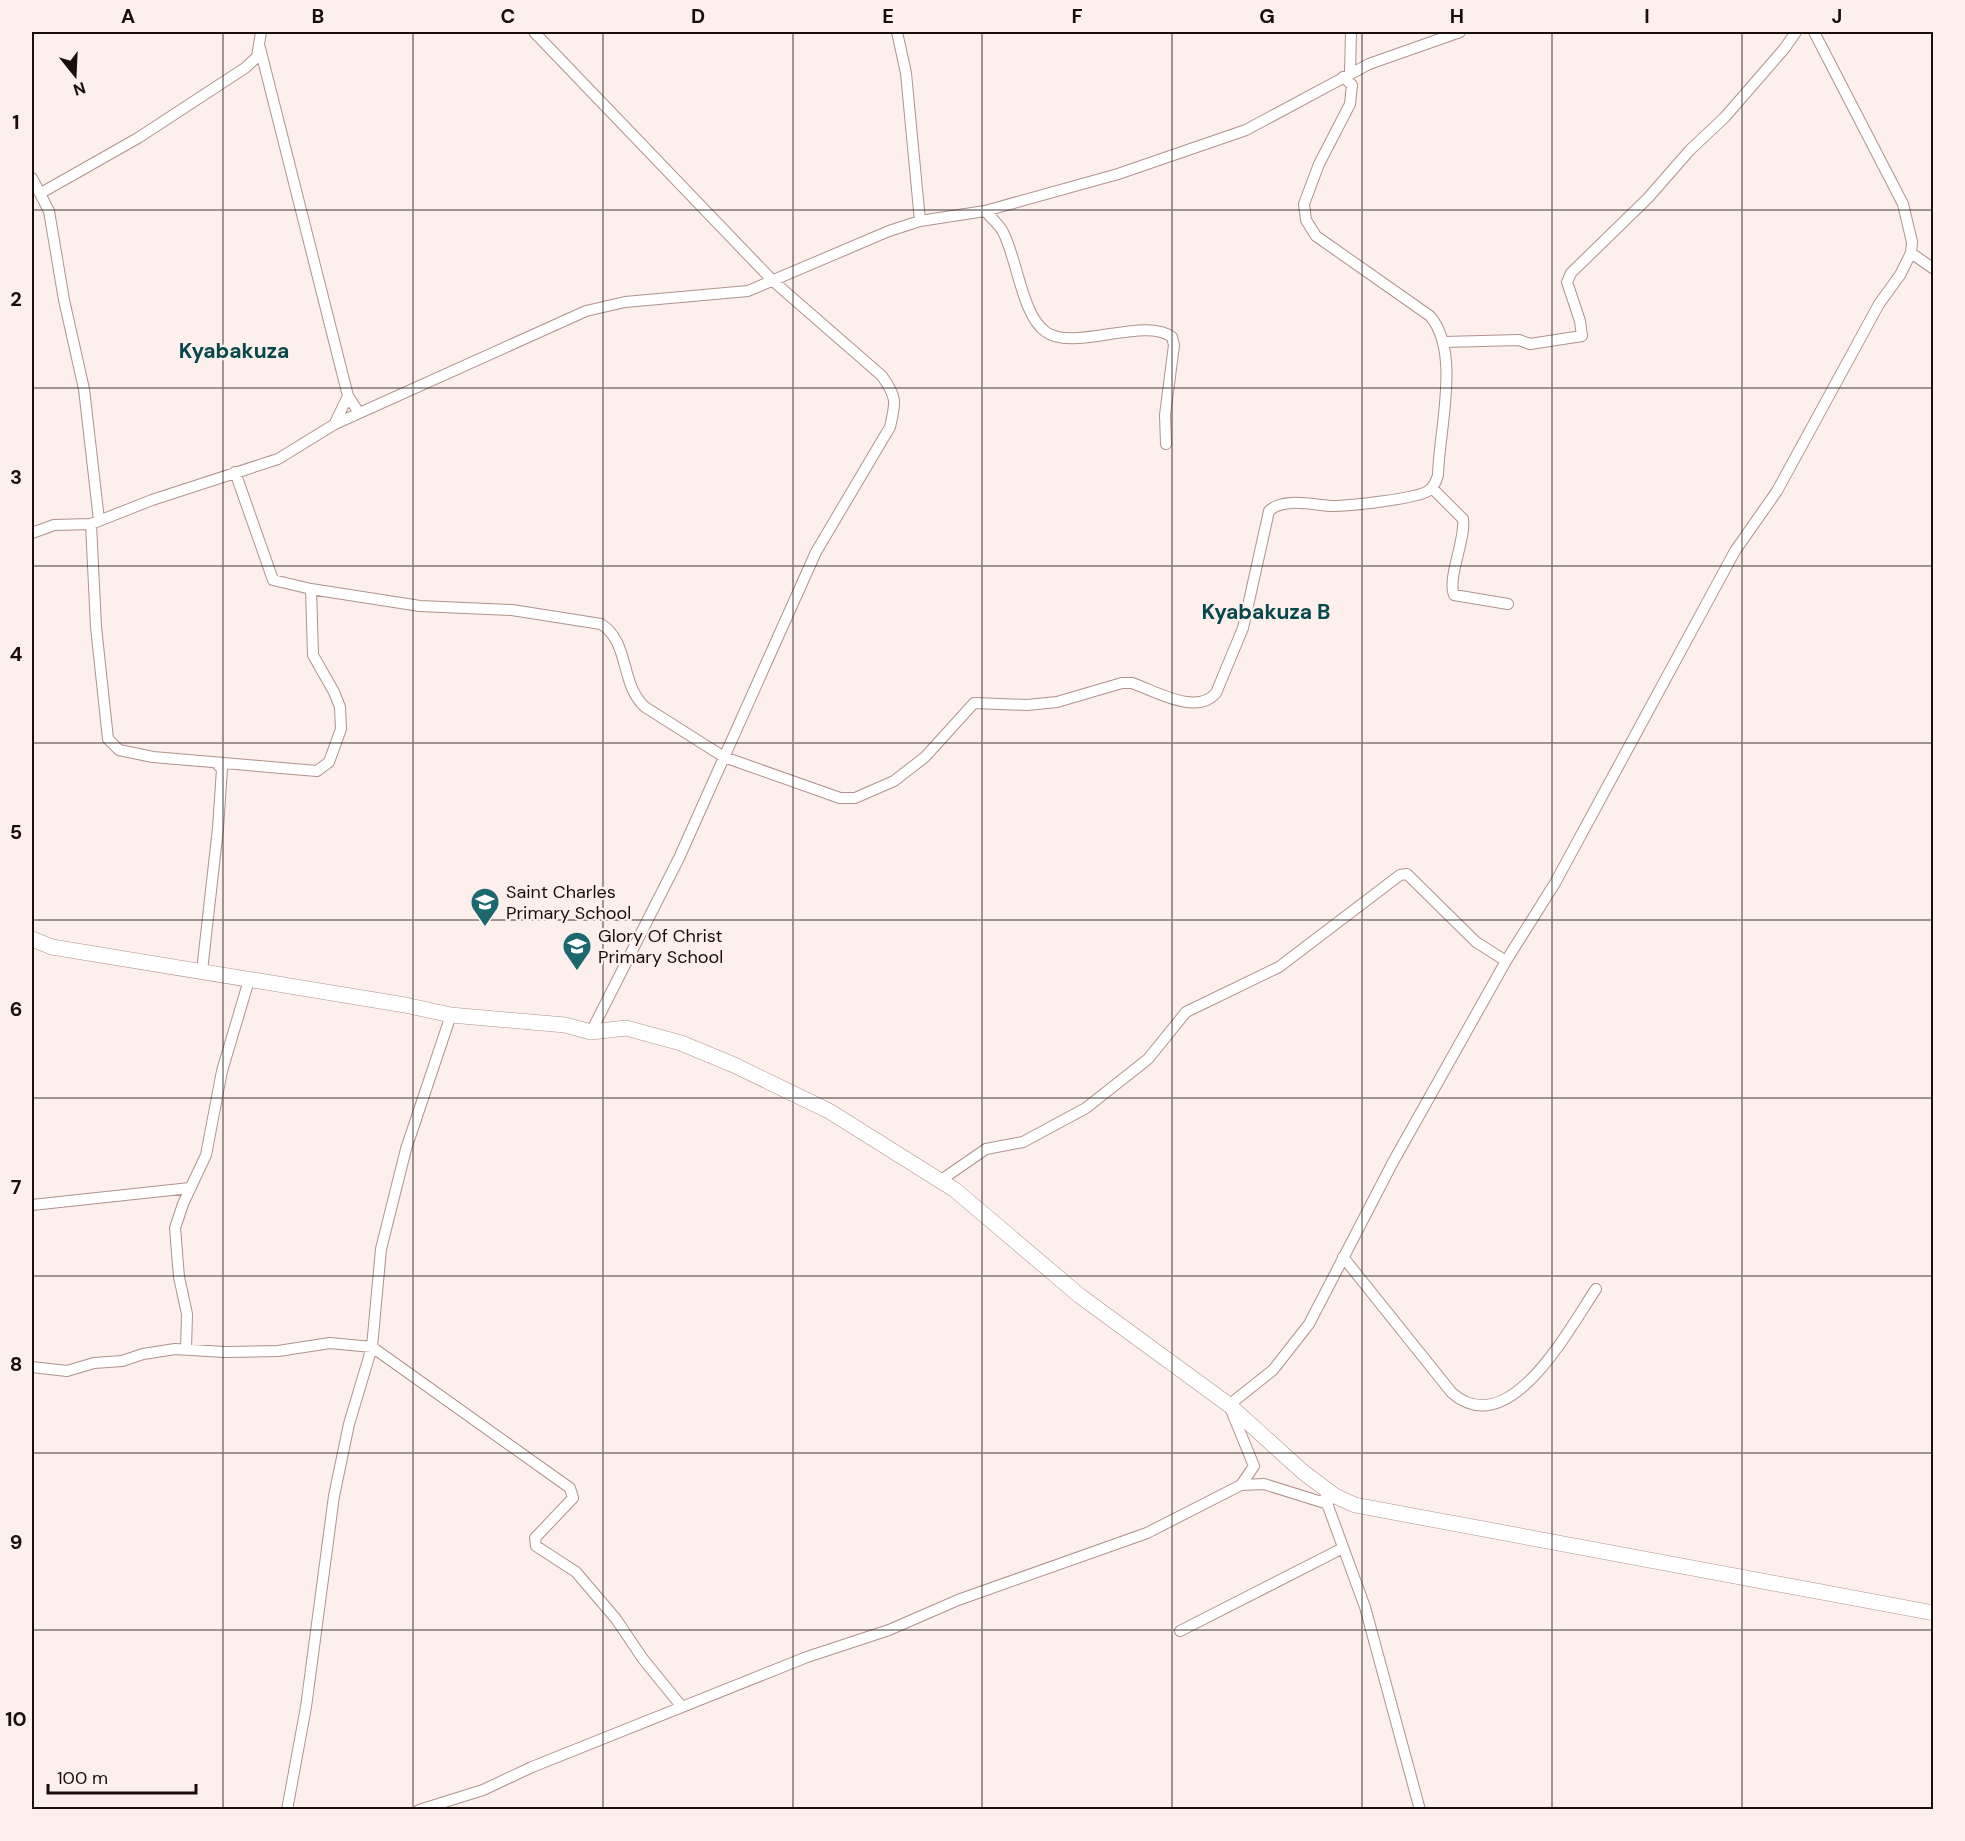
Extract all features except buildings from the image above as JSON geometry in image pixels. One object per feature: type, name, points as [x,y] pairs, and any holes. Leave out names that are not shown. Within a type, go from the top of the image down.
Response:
[{"type":"street","points":[[41,193],[138,138],[245,68],[257,57],[261,32]]},
{"type":"street","points":[[534,32],[773,281],[882,376],[894,394],[895,406],[890,427],[816,552],[679,858],[591,1032]]},
{"type":"street","points":[[897,32],[906,73],[920,221]]},
{"type":"street","points":[[235,472],[273,580],[311,589],[420,606],[512,610],[601,624],[616,638],[629,687],[635,699],[724,757],[832,795],[855,798],[894,781],[926,757],[974,703],[1027,705],[1058,702],[1122,683],[1132,683],[1186,701],[1204,702],[1216,693],[1243,628],[1266,518],[1272,507],[1286,504],[1347,505],[1411,496],[1432,488],[1438,475],[1445,393],[1444,342],[1438,325],[1430,316],[1316,236],[1309,226],[1304,204],[1319,164],[1352,96],[1352,85],[1347,75],[1351,32]]},
{"type":"street","points":[[32,533],[54,525],[95,522],[295,451],[335,424],[586,311],[625,302],[748,291],[889,231],[920,221],[985,211],[1118,174],[1261,123],[1347,75],[1460,32]]},
{"type":"street","points":[[1444,342],[1519,340],[1530,344],[1582,336],[1580,321],[1567,282],[1571,273],[1648,198],[1690,150],[1725,117],[1796,32]]},
{"type":"street","points":[[1229,1406],[1273,1370],[1295,1346],[1309,1324],[1393,1162],[1506,961],[1555,884],[1735,551],[1774,496],[1879,304],[1900,275],[1911,253],[1911,228],[1903,204],[1814,32]]},
{"type":"street","points":[[260,48],[348,396],[359,413]]},
{"type":"street","points":[[32,178],[49,211],[64,300],[84,389],[95,522],[96,627],[108,739],[119,750],[217,764],[311,772],[323,769],[329,762],[341,729],[340,707],[313,655],[311,589]]},
{"type":"street","points":[[985,211],[1003,230],[1026,301],[1044,332],[1062,337],[1152,331],[1172,337],[1174,345],[1165,415],[1166,444]]},
{"type":"street","points":[[1911,253],[1934,268]]},
{"type":"street","points":[[335,424],[348,396]]},
{"type":"street","points":[[1432,488],[1463,519],[1452,586],[1454,595],[1508,604]]},
{"type":"street","points":[[202,971],[218,828],[222,769],[217,764]]},
{"type":"street","points":[[941,1180],[986,1149],[1023,1142],[1086,1108],[1148,1059],[1186,1012],[1279,967],[1400,875],[1407,874],[1476,942],[1506,961]]},
{"type":"street","points":[[32,939],[52,947],[202,971],[451,1016],[565,1025],[591,1032],[626,1028],[681,1043],[734,1065],[829,1111],[941,1180],[1080,1296],[1229,1406],[1318,1485],[1345,1501],[1373,1510],[1934,1613]]},
{"type":"street","points":[[186,1349],[187,1314],[179,1277],[176,1228],[190,1188],[206,1155],[222,1071],[249,980]]},
{"type":"street","points":[[287,1809],[306,1707],[334,1496],[349,1424],[372,1347],[381,1249],[406,1149],[451,1016]]},
{"type":"street","points":[[32,1205],[190,1188]]},
{"type":"street","points":[[1344,1257],[1452,1393],[1461,1401],[1472,1404],[1489,1405],[1508,1399],[1523,1389],[1537,1375],[1596,1289]]},
{"type":"street","points":[[32,1367],[67,1371],[94,1362],[122,1361],[152,1352],[186,1349],[224,1352],[278,1351],[330,1343],[372,1347],[570,1488],[573,1498],[541,1529],[535,1538],[536,1546],[576,1572],[616,1619],[643,1659],[682,1707]]},
{"type":"street","points":[[1229,1406],[1254,1466],[1240,1485]]},
{"type":"street","points":[[419,1809],[483,1790],[807,1657],[889,1630],[958,1600],[1147,1533],[1240,1485],[1264,1484],[1328,1504]]},
{"type":"street","points":[[1318,1485],[1328,1504],[1365,1607],[1420,1809]]},
{"type":"street","points":[[1180,1631],[1343,1548]]},
{"type":"place","name":"Saint Charles Primary School","points":[[485,928]]},
{"type":"place","name":"Glory Of Christ Primary School","points":[[577,972]]},
{"type":"district","name":"Kyabakuza","points":[[234,351]]},
{"type":"district","name":"Kyabakuza B","points":[[1266,612]]}]
